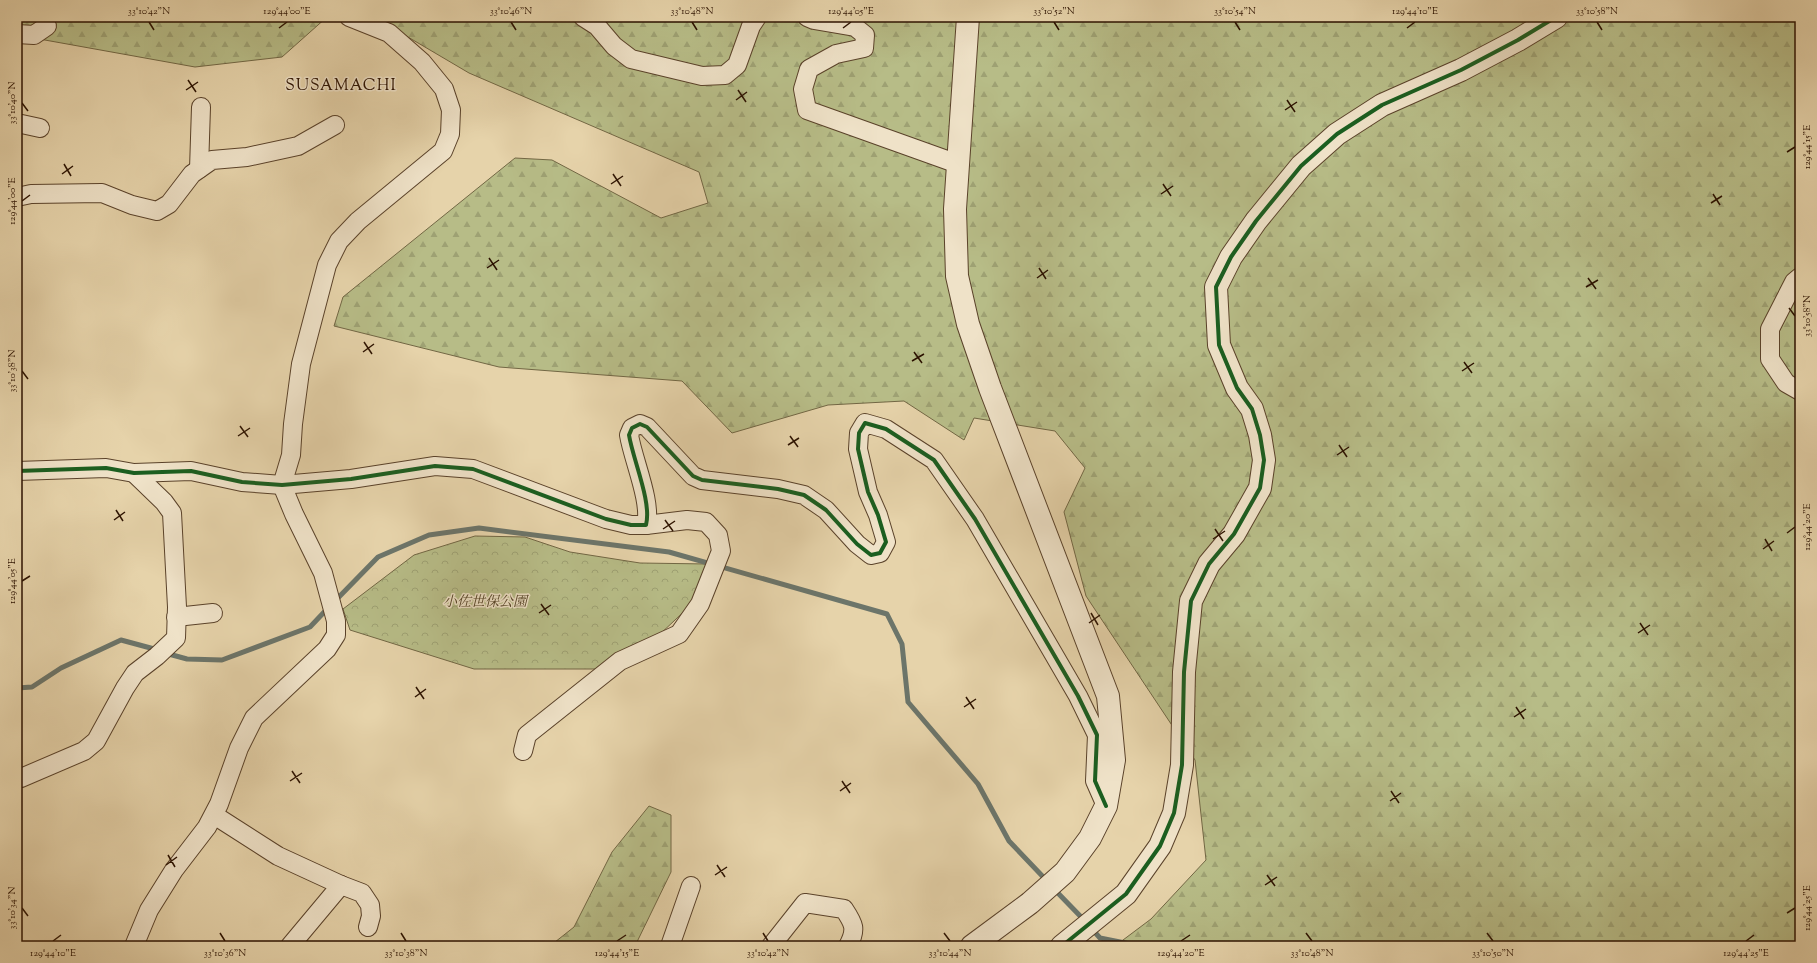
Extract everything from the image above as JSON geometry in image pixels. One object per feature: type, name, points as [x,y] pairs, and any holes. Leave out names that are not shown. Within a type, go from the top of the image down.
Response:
[{"type":"street","points":[[134,946],[149,910],[170,876],[207,827],[214,815],[239,748],[254,718],[327,649],[336,635],[334,616],[323,573],[294,514],[282,485],[290,455],[301,364],[327,265],[339,241],[358,221],[443,152],[450,134],[451,110],[444,89],[422,62],[389,33],[349,17]]},
{"type":"street","points":[[582,17],[597,26],[614,46],[631,59],[702,76],[725,75],[736,65],[751,26],[757,17]]},
{"type":"street","points":[[807,17],[814,20],[855,27],[864,35],[864,48],[836,54],[809,69],[803,89],[807,110],[958,164]]},
{"type":"street","points":[[968,17],[954,209],[957,276],[968,324],[990,388],[1108,696],[1114,760],[1106,806],[1090,838],[1065,872],[1042,892],[972,946]]},
{"type":"street","points":[[1062,946],[1126,894],[1142,874],[1160,846],[1174,813],[1182,765],[1184,672],[1191,601],[1210,564],[1234,534],[1260,488],[1264,460],[1260,435],[1252,409],[1237,388],[1219,345],[1216,288],[1230,257],[1256,221],[1301,166],[1337,134],[1382,105],[1461,70],[1518,40],[1556,17]]},
{"type":"street","points":[[17,34],[34,36],[46,26]]},
{"type":"street","points":[[199,169],[201,107]]},
{"type":"street","points":[[17,123],[40,128]]},
{"type":"street","points":[[17,197],[31,194],[102,193],[132,205],[157,211],[169,204],[192,174],[212,160],[247,157],[298,146],[335,125]]},
{"type":"street","points":[[1800,277],[1794,282],[1770,329],[1770,359],[1786,383],[1800,391]]},
{"type":"street","points":[[646,526],[648,518],[629,435],[632,428],[640,424],[647,427],[693,476],[698,478],[778,489],[804,495],[826,510],[857,544],[871,556],[880,553],[886,542],[878,515],[866,486],[858,449],[859,434],[865,423],[886,429],[908,442],[934,460],[975,519],[1078,696],[1097,735],[1095,780],[1106,806]]},
{"type":"street","points":[[17,471],[106,468],[134,473],[191,471],[242,482],[282,485],[351,479],[435,466],[473,469],[606,519],[631,525],[646,526],[687,520],[706,522],[718,535],[721,551],[700,604],[680,634],[620,661],[527,735],[523,751]]},
{"type":"street","points":[[21,778],[84,750],[96,741],[125,688],[135,673],[157,656],[176,638],[172,513],[164,502],[134,473]]},
{"type":"street","points":[[176,617],[214,613]]},
{"type":"street","points":[[214,815],[278,856],[362,893],[370,905],[371,916],[368,927]]},
{"type":"street","points":[[290,946],[341,885]]},
{"type":"street","points":[[670,946],[691,886]]},
{"type":"street","points":[[771,946],[805,904],[844,909],[854,923],[853,937],[848,946]]},
{"type":"green space","points":[[17,17],[327,17],[282,57],[195,67],[17,35]]},
{"type":"green space","points":[[374,17],[1800,17],[1800,946],[1115,946],[1151,919],[1206,860],[1195,760],[1086,596],[1064,512],[1085,468],[1055,431],[974,418],[964,440],[904,401],[828,405],[732,433],[682,381],[499,367],[334,326],[343,297],[515,158],[552,160],[661,218],[708,203],[699,172],[469,73]]},
{"type":"green space","name":"小佐世保公園","points":[[475,536],[525,537],[570,552],[640,563],[708,564],[692,604],[658,636],[596,669],[474,669],[350,630],[343,609],[414,555]]},
{"type":"green space","points":[[649,806],[671,815],[671,872],[635,946],[550,946],[574,927],[612,852]]},
{"type":"waterway","points":[[335,601],[378,557],[429,535],[479,528],[669,552],[887,614],[902,644],[908,702],[978,784],[1009,841],[1048,882]]},
{"type":"waterway","points":[[165,653],[187,659],[222,660],[310,627],[328,608]]},
{"type":"waterway","points":[[17,688],[32,687],[61,668],[121,640],[158,650]]},
{"type":"waterway","points":[[1054,889],[1085,921]]},
{"type":"waterway","points":[[1091,928],[1100,938],[1140,946]]},
{"type":"cycle path","points":[[1062,946],[1126,894],[1160,846],[1174,813],[1182,765],[1184,672],[1191,601],[1209,564],[1234,534],[1260,488],[1264,460],[1260,435],[1252,409],[1237,388],[1219,345],[1216,287],[1231,257],[1256,221],[1301,166],[1337,134],[1382,105],[1461,70],[1518,40],[1556,17]]},
{"type":"cycle path","points":[[17,471],[106,468],[134,473],[191,471],[242,482],[282,485],[351,479],[435,466],[473,469],[606,519],[631,525],[646,525],[647,516],[644,493],[629,435],[632,428],[640,424],[647,427],[693,476],[702,480],[778,489],[804,495],[826,510],[857,544],[871,555],[880,553],[886,542],[878,515],[868,492],[858,449],[859,433],[865,423],[886,429],[934,460],[975,519],[1078,696],[1097,735],[1095,781],[1106,806]]},
{"type":"district","name":"SUSAMACHI","points":[[341,86]]}]
